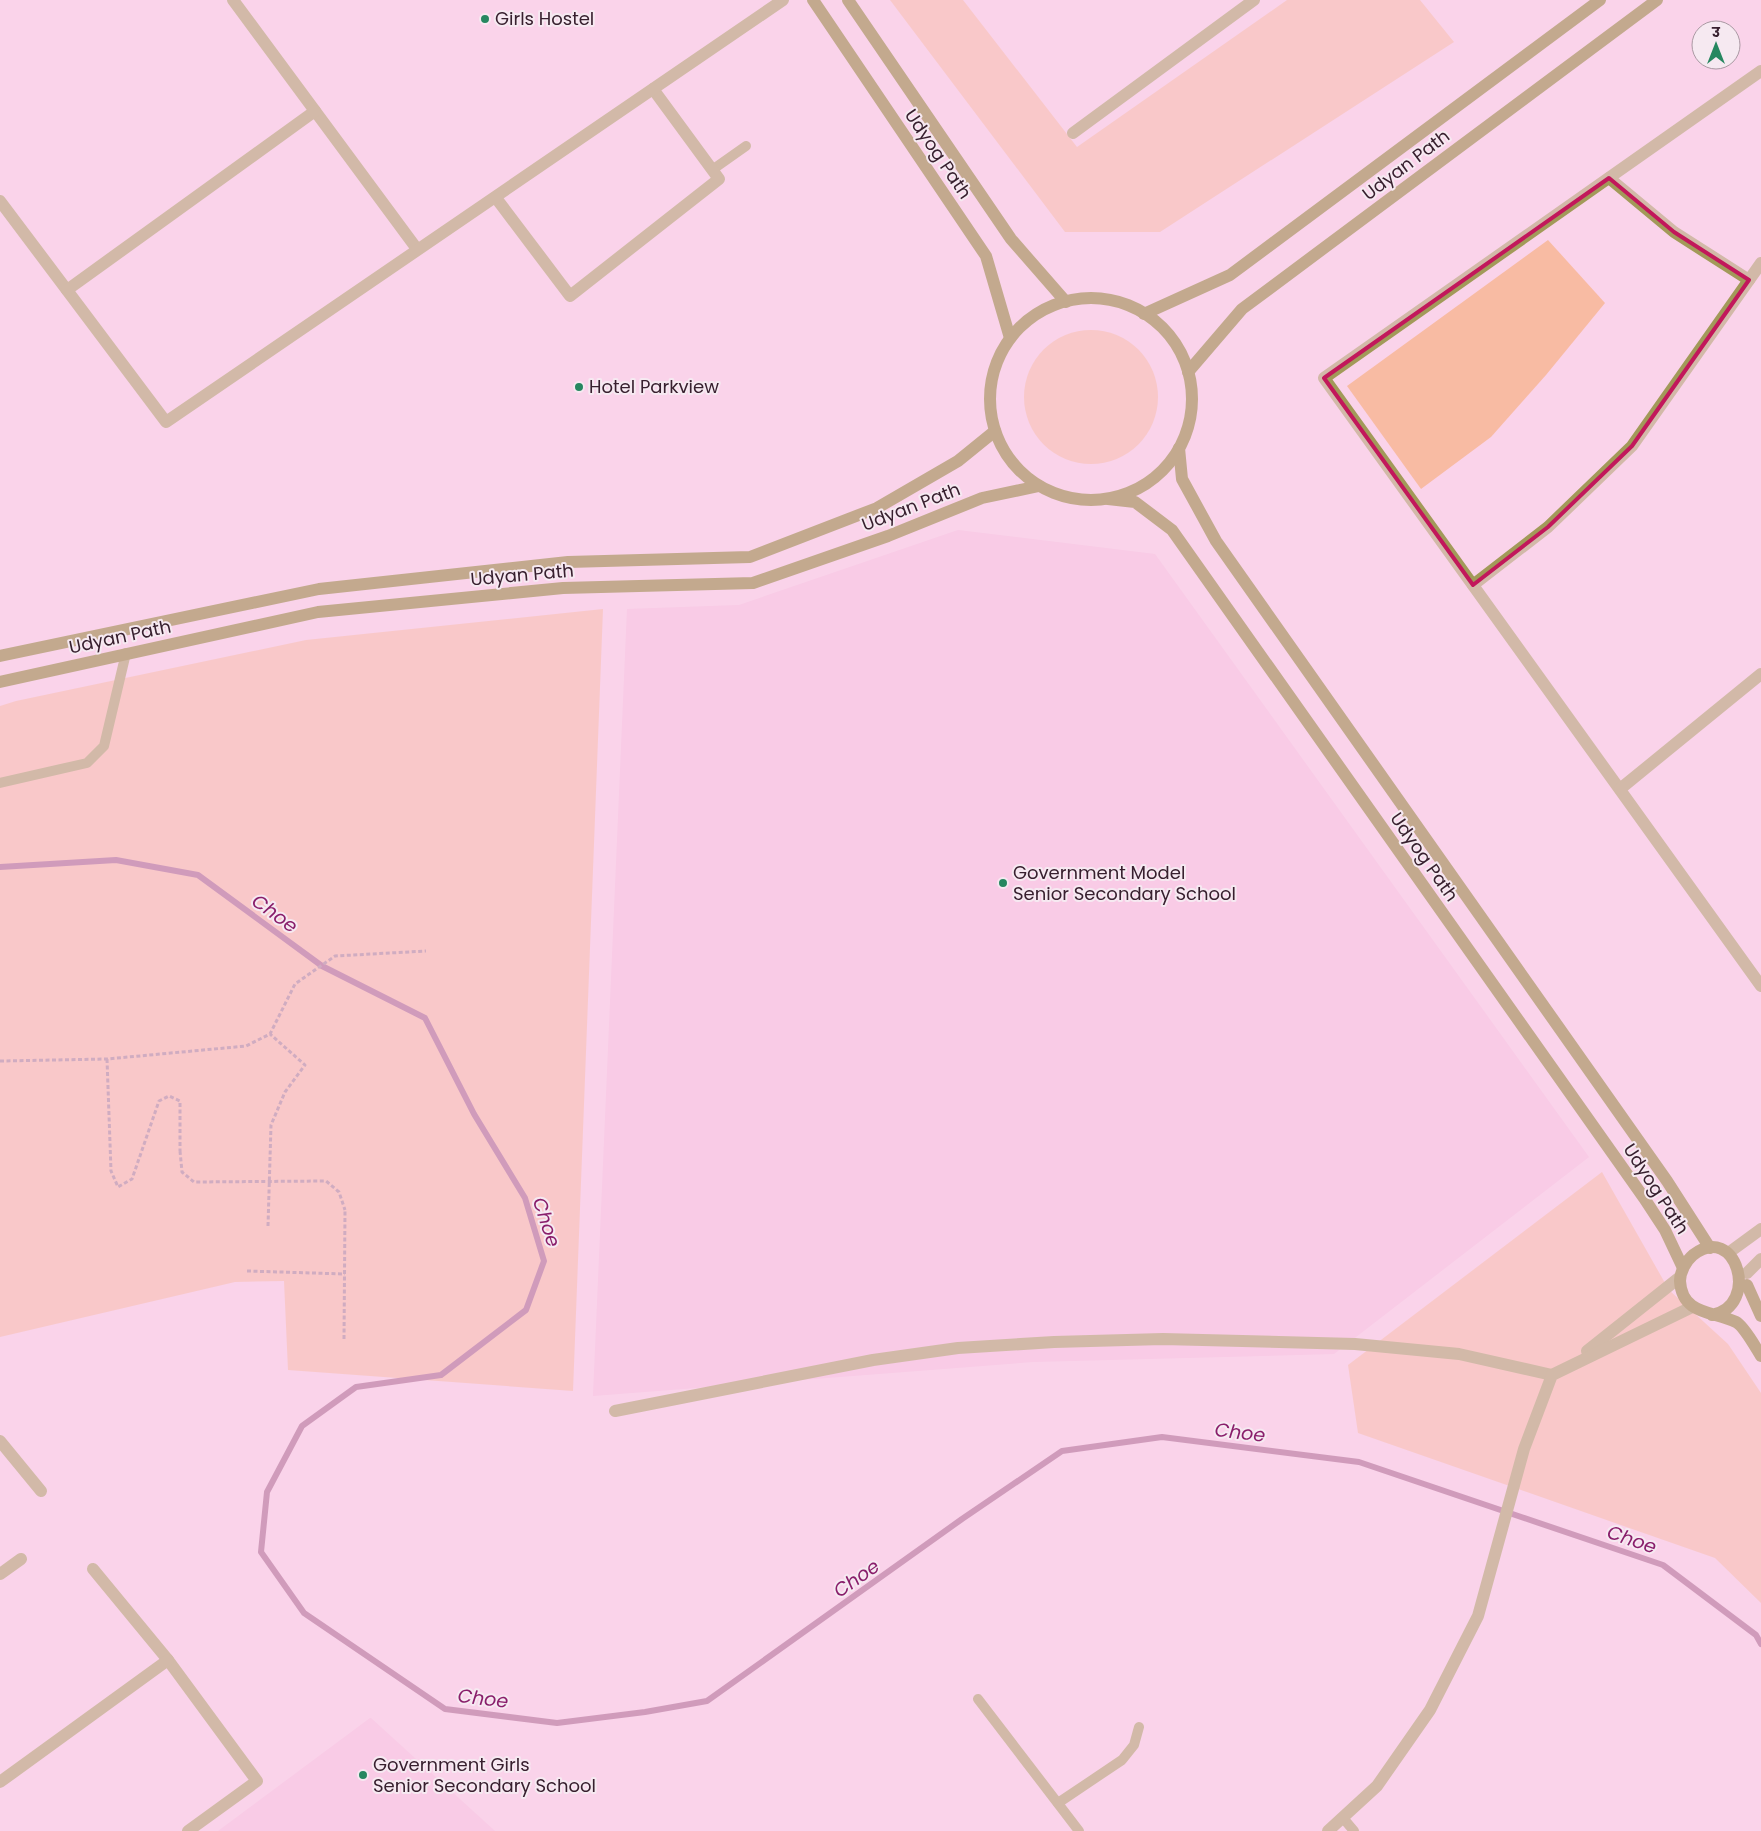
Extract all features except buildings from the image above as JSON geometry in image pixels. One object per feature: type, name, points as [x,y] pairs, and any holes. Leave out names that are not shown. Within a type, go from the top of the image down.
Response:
[{"type":"main road","name":"Udyog Path","points":[[813,0],[986,256],[1010,338]]},
{"type":"main road","name":"Udyog Path","points":[[848,0],[1011,239],[1066,302]]},
{"type":"main road","name":"Udyan Path","points":[[1144,314],[1230,275],[1600,0]]},
{"type":"main road","name":"Udyan Path","points":[[1188,372],[1242,308],[1657,0]]},
{"type":"main road","points":[[1098,299],[1130,306],[1144,314],[1172,339],[1188,372],[1192,404],[1186,434],[1166,467],[1149,482],[1130,492],[1108,499],[1094,500],[1065,497],[1039,486],[1012,462],[995,431],[990,407],[991,383],[998,359],[1010,338],[1035,315],[1066,302],[1098,299]]},
{"type":"main road","name":"Udyan Path","points":[[0,656],[319,589],[568,562],[750,557],[877,508],[958,461],[995,431]]},
{"type":"main road","name":"Udyog Path","points":[[1179,448],[1182,479],[1216,541],[1662,1173],[1710,1248]]},
{"type":"main road","name":"Udyan Path","points":[[0,682],[318,612],[563,588],[753,583],[888,536],[982,498],[1039,486]]},
{"type":"main road","name":"Udyog Path","points":[[1108,499],[1135,502],[1172,530],[1644,1198],[1664,1230],[1681,1273]]},
{"type":"main road","points":[[1761,1316],[1741,1261],[1731,1251],[1710,1248],[1694,1254],[1681,1273],[1681,1288],[1692,1307],[1738,1323],[1761,1356]]},
{"type":"main road","points":[[1712,1315],[1725,1313],[1736,1307],[1744,1297],[1747,1279]]},
{"type":"street","points":[[0,201],[166,422],[783,0]]},
{"type":"street","points":[[1074,132],[1254,0]]},
{"type":"street","points":[[235,1],[417,249]]},
{"type":"street","points":[[1761,71],[1324,378],[1761,986]]},
{"type":"street","points":[[496,198],[570,296],[718,179],[653,89]]},
{"type":"street","points":[[67,290],[315,111]]},
{"type":"street","points":[[1609,178],[1674,232],[1749,280]]},
{"type":"street","points":[[1473,584],[1548,527],[1632,446],[1761,263]]},
{"type":"street","points":[[1620,788],[1761,674]]},
{"type":"street","points":[[1731,1251],[1761,1229]]},
{"type":"street","points":[[1747,1279],[1761,1259]]},
{"type":"street","points":[[1569,1365],[1681,1273]]},
{"type":"street","points":[[1328,1831],[1377,1786],[1430,1710],[1478,1616],[1524,1449],[1552,1375],[1569,1365],[1692,1307]]},
{"type":"street","points":[[615,1411],[873,1360],[958,1348],[1054,1342],[1163,1339],[1355,1344],[1459,1354],[1552,1375]]},
{"type":"street","points":[[0,1441],[41,1491]]},
{"type":"street","points":[[0,1574],[21,1559]]},
{"type":"street","points":[[93,1569],[168,1660],[257,1781],[188,1831]]},
{"type":"street","points":[[0,1782],[168,1660]]},
{"type":"lane","points":[[712,170],[746,146]]},
{"type":"lane","points":[[0,783],[87,763],[104,746],[126,653]]},
{"type":"lane","points":[[978,1699],[1080,1831]]},
{"type":"lane","points":[[1058,1803],[1122,1760],[1134,1745],[1140,1727]]},
{"type":"lane","points":[[1343,1818],[1354,1831]]},
{"type":"path","points":[[0,1062],[107,1060],[246,1046],[270,1034],[295,984],[335,956],[426,951]]},
{"type":"path","points":[[268,1226],[271,1125],[285,1092],[304,1065],[270,1034]]},
{"type":"path","points":[[107,1060],[112,1170],[118,1187],[132,1179],[159,1101],[169,1096],[180,1101],[182,1172],[194,1182],[326,1181],[339,1192],[345,1210],[344,1338]]},
{"type":"path","points":[[247,1271],[345,1274]]},
{"type":"highlighted area","points":[[1609,178],[1674,232],[1749,280],[1632,446],[1548,527],[1473,585],[1324,378]]},
{"type":"shaded area","points":[[890,0],[963,0],[1077,147],[1287,0],[1420,0],[1454,42],[1160,232],[1065,232]]},
{"type":"shaded area","points":[[1548,240],[1605,303],[1546,375],[1491,437],[1421,489],[1347,386]]},
{"type":"shaded area","points":[[1091,330],[1116,336],[1138,350],[1152,372],[1158,397],[1152,422],[1138,444],[1116,458],[1091,464],[1066,458],[1044,444],[1030,422],[1024,397],[1030,372],[1044,350],[1066,336]]},
{"type":"shaded area","name":"Government Model Senior Secondary School","points":[[958,530],[1155,554],[1589,1157],[1334,1354],[1033,1362],[593,1396],[627,609],[739,605]]},
{"type":"shaded area","points":[[603,609],[573,1391],[288,1370],[284,1281],[235,1282],[0,1337],[0,706],[16,701],[306,640]]},
{"type":"shaded area","points":[[1602,1172],[1669,1290],[1728,1344],[1761,1393],[1761,1603],[1715,1558],[1358,1433],[1348,1365]]},
{"type":"shaded area","name":"Government Girls Senior Secondary School","points":[[370,1718],[495,1831],[218,1831]]},
{"type":"waterway","name":"Choe","points":[[0,867],[116,860],[198,875],[322,966],[425,1018],[474,1114],[525,1198],[544,1261],[526,1310],[441,1375],[356,1387],[302,1426],[267,1492],[261,1552],[304,1613],[445,1709],[557,1723],[645,1712],[707,1701],[962,1519],[1062,1451],[1162,1437],[1359,1462],[1663,1565],[1756,1635],[1761,1644]]},
{"type":"place","name":"Girls Hostel","points":[[485,19]]},
{"type":"place","name":"Hotel Parkview","points":[[579,387]]},
{"type":"place","name":"Government Model Senior Secondary School","points":[[1003,883]]},
{"type":"place","name":"Government Girls Senior Secondary School","points":[[363,1775]]}]
